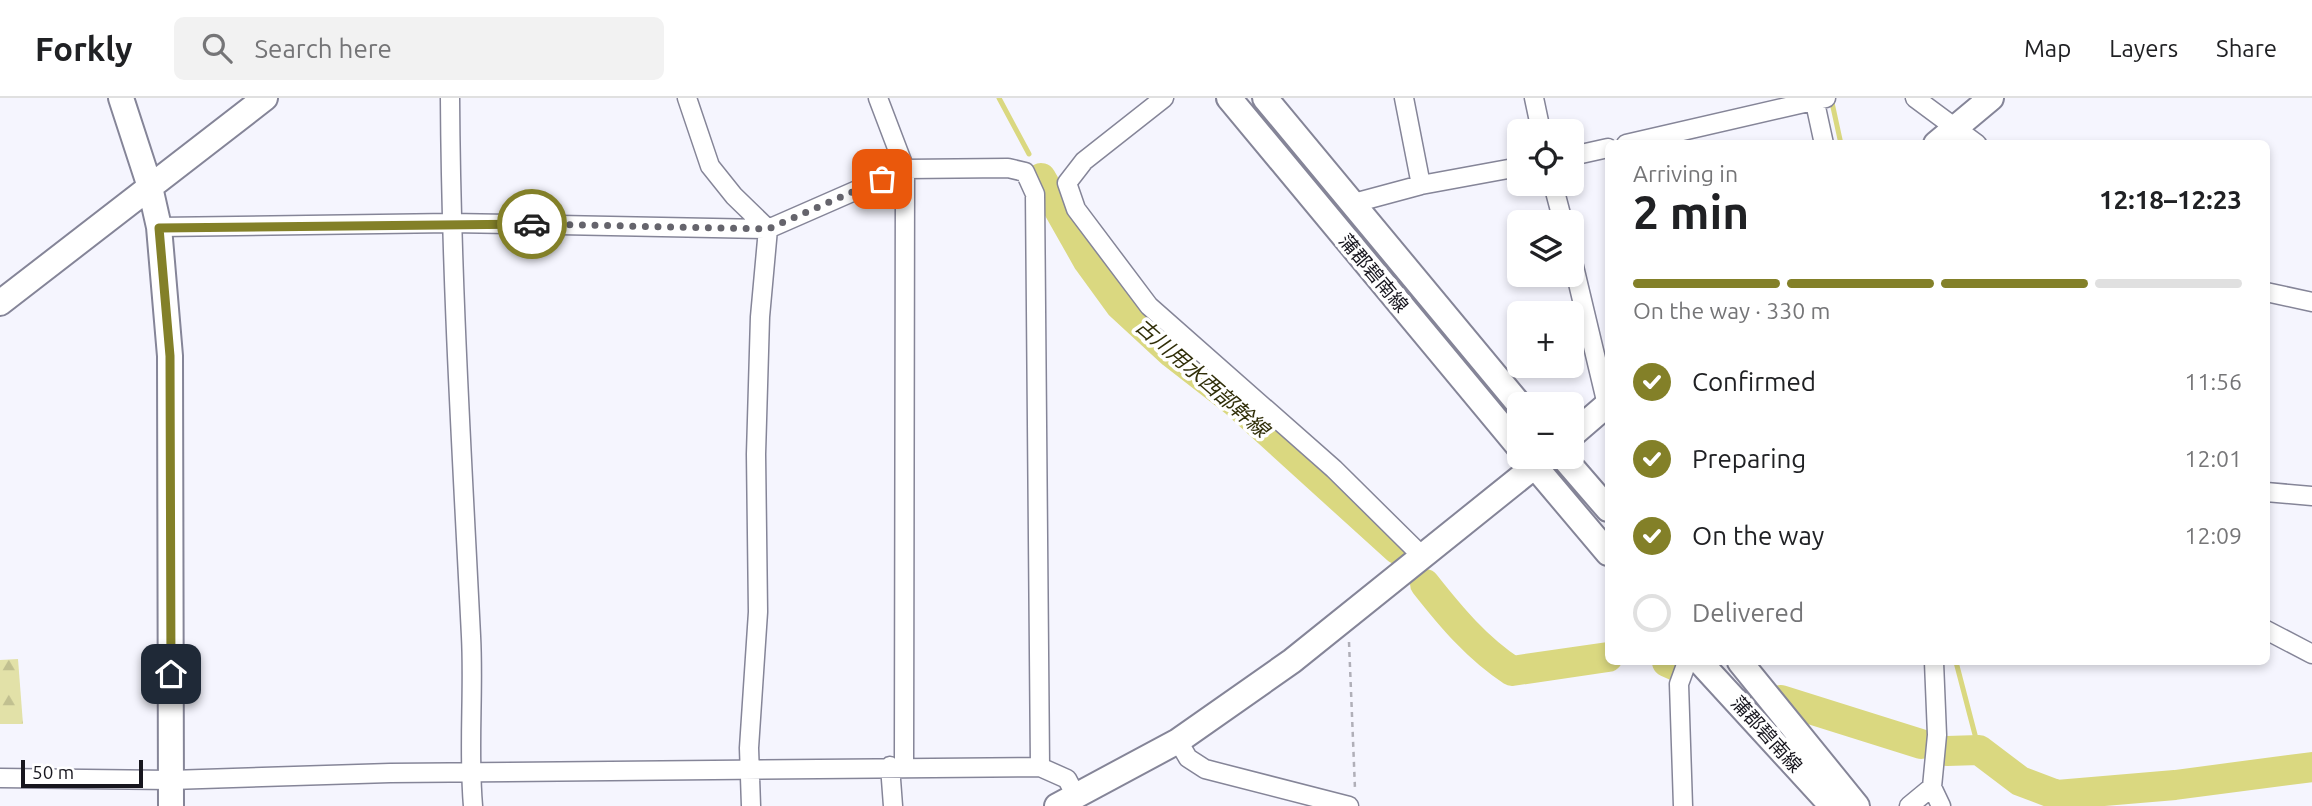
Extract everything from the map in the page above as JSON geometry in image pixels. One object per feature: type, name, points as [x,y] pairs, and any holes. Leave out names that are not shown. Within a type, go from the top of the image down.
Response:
[{"type":"street","points":[[121,98],[150,187],[159,228],[170,356],[171,806]]},
{"type":"street","points":[[0,303],[265,98]]},
{"type":"street","points":[[450,98],[451,223],[472,664],[472,806]]},
{"type":"street","points":[[687,98],[710,166],[734,196],[768,229]]},
{"type":"street","points":[[878,98],[905,169],[897,766],[893,806]]},
{"type":"street","points":[[1164,98],[1084,161],[1067,183],[1076,209],[1149,306],[1334,469],[1422,556]]},
{"type":"street","name":"蒲郡碧南線","points":[[1229,98],[1507,433]]},
{"type":"street","name":"蒲郡碧南線","points":[[1265,98],[1509,392]]},
{"type":"street","points":[[1404,98],[1421,185]]},
{"type":"street","points":[[1534,98],[1538,119]]},
{"type":"street","points":[[1914,98],[1972,140]]},
{"type":"street","points":[[1941,140],[1991,98]]},
{"type":"street","points":[[1643,140],[1819,99],[1824,140]]},
{"type":"street","points":[[1584,153],[1605,149]]},
{"type":"street","points":[[159,228],[451,223],[768,229],[905,169],[1007,168],[1025,172],[1035,194],[1040,767]]},
{"type":"street","points":[[1354,203],[1421,185],[1507,169]]},
{"type":"street","points":[[751,806],[749,748],[758,612],[756,454],[760,317],[768,229]]},
{"type":"street","points":[[1579,287],[1605,392]]},
{"type":"street","points":[[2270,293],[2312,302]]},
{"type":"street","points":[[1584,425],[1605,407]]},
{"type":"street","points":[[1066,801],[1178,741],[1292,661],[1525,469]]},
{"type":"street","points":[[1543,469],[1605,549]]},
{"type":"street","points":[[1573,469],[1605,506]]},
{"type":"street","points":[[2270,492],[2312,496]]},
{"type":"street","points":[[2270,633],[2312,654]]},
{"type":"street","points":[[1683,806],[1679,684],[1686,665]]},
{"type":"street","name":"蒲郡碧南線","points":[[1703,665],[1832,806]]},
{"type":"street","points":[[1934,665],[1937,735],[1932,787],[1941,806]]},
{"type":"street","name":"蒲郡碧南線","points":[[1752,666],[1857,806]]},
{"type":"street","points":[[1178,741],[1188,758],[1205,769],[1279,788],[1352,800]]},
{"type":"street","points":[[0,778],[171,780],[619,770],[750,772],[897,766],[1040,767],[1067,779],[1066,801]]},
{"type":"street","points":[[1909,806],[1932,787]]},
{"type":"street","points":[[1279,788],[1293,806]]},
{"type":"path","points":[[1347,617],[1352,800]]},
{"type":"green space","points":[[18,659],[23,724],[0,724],[0,660]]},
{"type":"waterway","name":"古川用水西部幹線","points":[[999,98],[1029,154]]},
{"type":"waterway","points":[[1831,98],[1840,140]]},
{"type":"waterway","name":"古川用水西部幹線","points":[[1041,178],[1088,261],[1120,305],[1172,353],[1235,402],[1397,549]]},
{"type":"waterway","name":"古川用水西部幹線","points":[[1425,584],[1465,631],[1512,671],[1605,657]]},
{"type":"waterway","points":[[1957,665],[1979,750]]},
{"type":"waterway","name":"古川用水西部幹線","points":[[1781,700],[1921,744]]},
{"type":"waterway","name":"古川用水西部幹線","points":[[1947,751],[1979,750],[2020,781],[2057,795],[2175,785],[2312,767]]},
{"type":"way so far","points":[[532,224],[768,229],[882,179]]},
{"type":"route","points":[[171,674],[170,356],[159,228],[532,224]]}]
